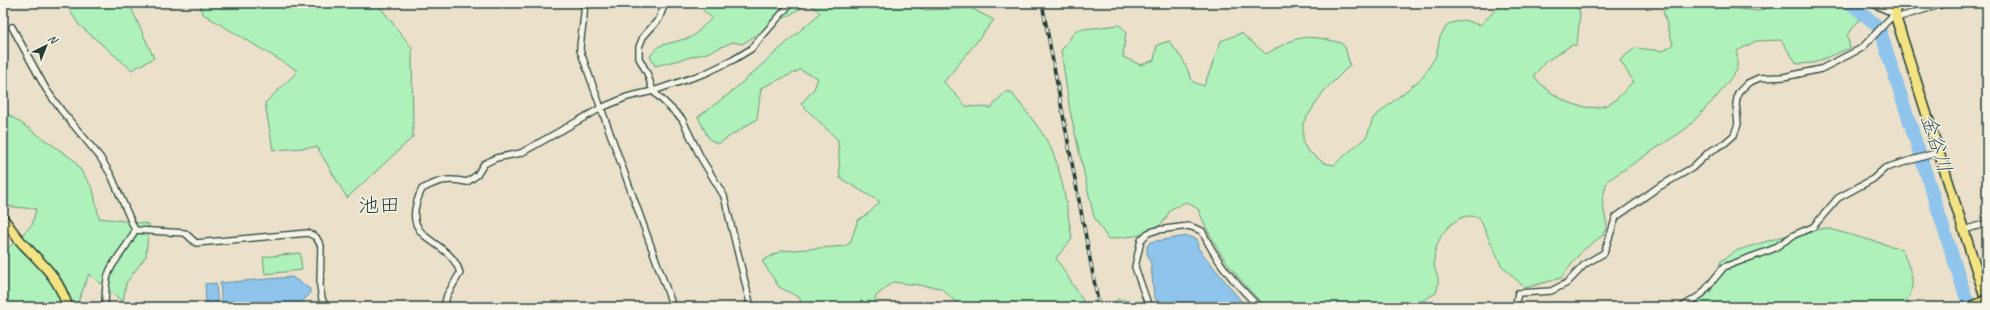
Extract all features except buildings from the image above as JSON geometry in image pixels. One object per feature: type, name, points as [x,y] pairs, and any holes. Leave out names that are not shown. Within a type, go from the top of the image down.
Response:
[{"type":"highway","points":[[1971,307],[1987,300]]},
{"type":"main road","points":[[1895,3],[1896,16],[1987,303]]},
{"type":"main road","points":[[3,219],[23,244],[53,275],[61,288],[68,307]]},
{"type":"street","points":[[584,3],[585,10],[581,28],[580,50],[673,307]]},
{"type":"street","points":[[665,3],[659,19],[643,37],[639,47],[639,58],[647,73],[653,91],[682,119],[701,158],[724,196],[751,307]]},
{"type":"street","points":[[444,307],[447,295],[460,274],[452,259],[424,235],[414,222],[414,213],[422,189],[435,182],[451,178],[467,182],[477,175],[484,164],[496,158],[521,153],[601,108],[627,97],[653,91],[706,73],[751,49],[791,3]]},
{"type":"street","points":[[1873,3],[1896,16]]},
{"type":"street","points":[[1515,307],[1518,293],[1551,291],[1567,283],[1585,264],[1604,253],[1616,217],[1657,188],[1692,168],[1709,152],[1725,143],[1734,135],[1738,124],[1736,104],[1738,93],[1748,83],[1759,78],[1784,77],[1821,69],[1862,48],[1896,16],[1946,3]]},
{"type":"street","points":[[12,27],[46,89],[70,124],[100,157],[110,175],[135,230],[130,242],[109,271],[105,292],[105,307]]},
{"type":"street","points":[[1682,307],[1702,294],[1724,267],[1773,249],[1794,235],[1813,227],[1838,198],[1873,179],[1885,168],[1939,152]]},
{"type":"street","points":[[1964,230],[1987,223]]},
{"type":"street","points":[[1149,307],[1135,267],[1141,240],[1148,233],[1157,230],[1189,226],[1202,231],[1222,268],[1259,307]]},
{"type":"street","points":[[135,230],[184,233],[196,244],[308,233],[316,237],[321,246],[320,286],[322,299],[326,307]]},
{"type":"green space","points":[[65,3],[129,3],[154,58],[132,70],[79,25]]},
{"type":"green space","points":[[199,3],[377,3],[412,48],[413,137],[347,198],[317,147],[273,150],[265,103],[298,71],[203,14]]},
{"type":"green space","points":[[695,3],[809,3],[742,44],[733,42],[707,53],[655,66],[650,56],[659,46],[692,37],[712,18]]},
{"type":"green space","points":[[809,3],[906,3],[926,10],[971,8],[994,20],[944,82],[966,106],[991,108],[1005,92],[1011,92],[1045,137],[1053,153],[1060,174],[1072,239],[1056,258],[1087,307],[961,307],[941,288],[893,282],[876,296],[874,307],[801,307],[800,298],[779,287],[762,261],[781,251],[845,246],[850,243],[858,220],[869,213],[880,202],[840,178],[838,140],[801,104],[814,89],[818,78],[800,70],[761,88],[757,119],[718,144],[709,139],[698,117],[730,93],[820,13]]},
{"type":"green space","points":[[1503,3],[1576,3],[1580,13],[1577,45],[1572,45],[1545,62],[1534,76],[1549,91],[1558,97],[1580,106],[1591,108],[1601,107],[1611,103],[1620,96],[1633,81],[1620,60],[1635,48],[1664,51],[1673,44],[1663,12],[1668,4],[1682,3],[1759,11],[1779,3],[1862,3],[1867,11],[1847,35],[1850,48],[1813,63],[1797,64],[1781,40],[1756,41],[1737,51],[1737,70],[1718,95],[1687,128],[1607,181],[1602,201],[1607,225],[1603,235],[1582,251],[1561,278],[1525,288],[1501,265],[1479,217],[1464,217],[1452,223],[1447,228],[1436,247],[1434,266],[1438,278],[1438,287],[1436,293],[1412,307],[1266,307],[1226,262],[1204,224],[1198,209],[1186,202],[1171,209],[1164,221],[1151,234],[1108,239],[1094,217],[1070,111],[1061,51],[1076,30],[1119,25],[1126,31],[1123,57],[1141,65],[1154,60],[1157,45],[1169,41],[1183,60],[1193,82],[1204,86],[1221,41],[1241,33],[1266,54],[1286,43],[1302,38],[1318,38],[1341,43],[1345,47],[1350,65],[1324,91],[1303,123],[1303,143],[1308,151],[1324,163],[1334,165],[1367,136],[1373,118],[1423,77],[1436,56],[1440,37],[1448,24],[1464,20],[1480,25]]},
{"type":"green space","points":[[3,97],[8,114],[74,160],[93,189],[99,218],[149,224],[146,256],[126,283],[123,302],[89,274],[76,307],[3,307],[3,253],[32,225],[36,209],[3,206]]},
{"type":"green space","points":[[1826,228],[1902,249],[1912,278],[1911,291],[1903,307],[1690,307],[1711,291],[1721,261],[1735,251],[1784,236]]},
{"type":"green space","points":[[300,253],[302,270],[265,274],[263,257]]},
{"type":"green space","points":[[1118,299],[1135,302],[1140,307],[1111,307],[1111,305]]},
{"type":"water","points":[[1187,236],[1197,239],[1198,248],[1246,307],[1161,307],[1154,296],[1151,264],[1147,253],[1147,247],[1150,242]]},
{"type":"water","points":[[292,277],[310,289],[310,294],[297,307],[222,307],[220,283]]},
{"type":"water","points":[[216,283],[218,307],[206,307],[205,284]]},
{"type":"waterway","name":"金谷川","points":[[1850,3],[1879,27],[1969,307]]},
{"type":"railway","points":[[1042,3],[1099,307]]},
{"type":"district","name":"池田","points":[[379,205]]}]
